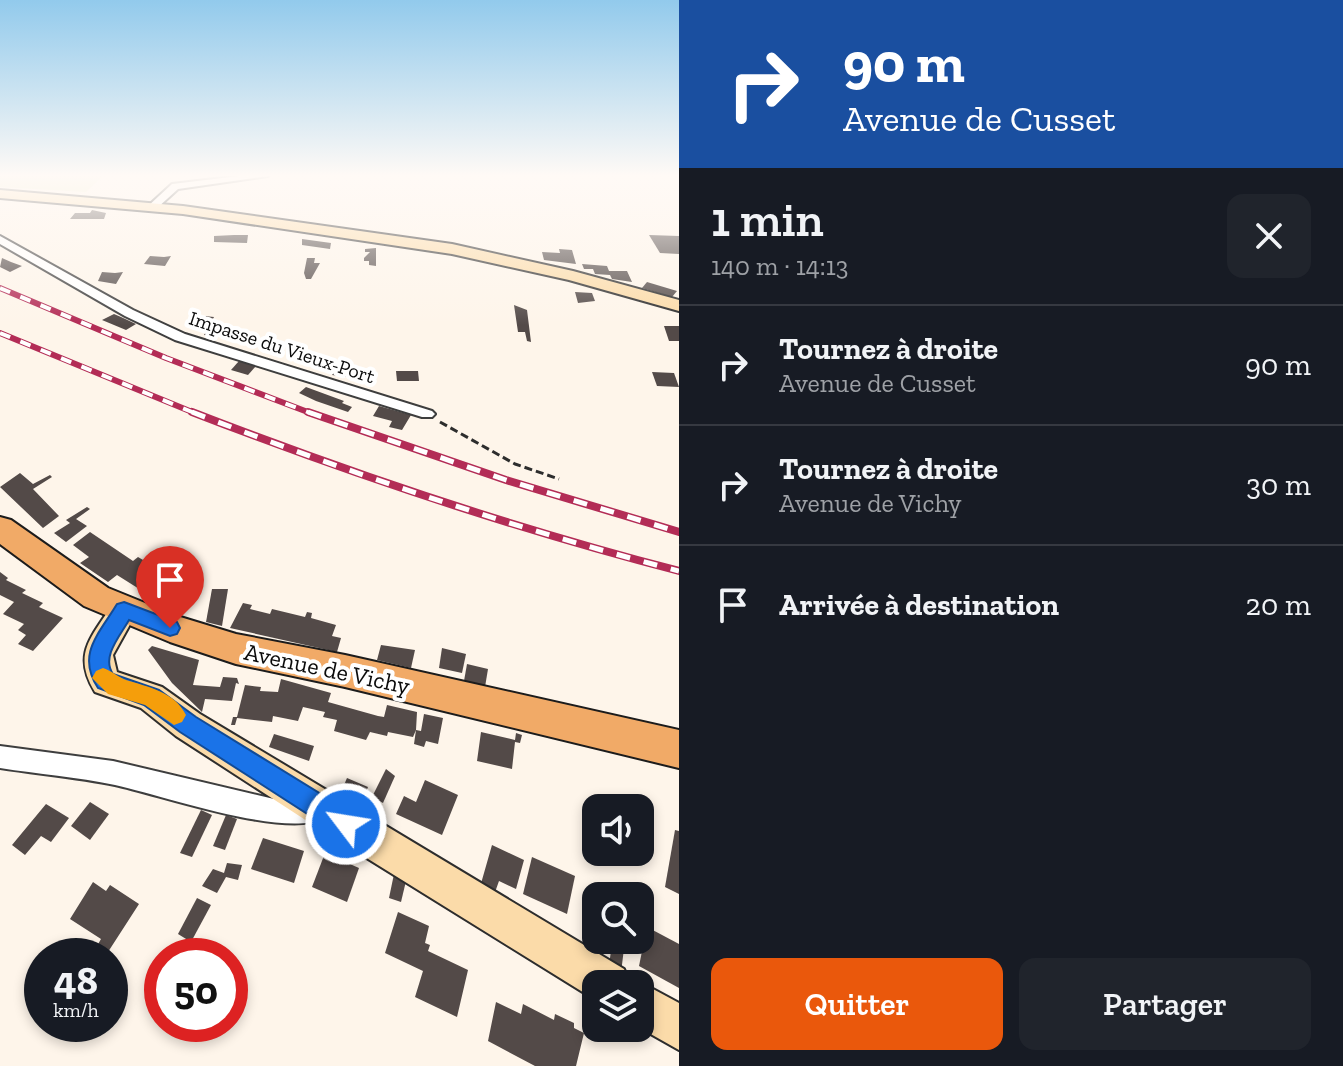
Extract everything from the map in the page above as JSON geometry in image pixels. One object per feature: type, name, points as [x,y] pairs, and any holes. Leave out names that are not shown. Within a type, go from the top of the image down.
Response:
[{"type":"main road","name":"Avenue de Vichy","points":[[0,528],[96,597],[124,610],[236,649],[679,749]]},
{"type":"street","points":[[286,226],[452,249],[573,276],[679,306]]},
{"type":"street","name":"Impasse du Vieux-Port","points":[[0,239],[117,306],[180,337],[427,414]]},
{"type":"street","points":[[124,610],[98,654],[99,671],[106,682],[151,697],[188,725],[320,808],[586,970]]},
{"type":"street","points":[[0,757],[113,773],[274,811],[308,812],[320,808]]},
{"type":"street","points":[[654,1012],[679,1028]]},
{"type":"path","points":[[427,414],[515,464],[559,479]]},
{"type":"building","points":[[248,235],[247,243],[214,242],[214,236]]},
{"type":"building","points":[[649,235],[679,236],[679,254],[660,253]]},
{"type":"building","points":[[302,239],[331,243],[330,249],[302,245]]},
{"type":"building","points":[[376,248],[376,266],[369,265],[364,258],[370,252],[365,252],[365,249]]},
{"type":"building","points":[[559,249],[572,250],[576,264],[544,260],[542,252],[560,253]]},
{"type":"building","points":[[150,256],[171,256],[165,266],[144,264]]},
{"type":"building","points":[[2,258],[22,266],[10,272],[0,267]]},
{"type":"building","points":[[307,258],[315,258],[314,263],[320,263],[311,279],[306,279],[304,273]]},
{"type":"building","points":[[582,264],[607,266],[609,271],[627,271],[632,282],[595,274],[593,269],[584,269]]},
{"type":"building","points":[[102,272],[123,272],[116,284],[98,281]]},
{"type":"building","points":[[647,282],[677,291],[672,297],[642,288]]},
{"type":"building","points":[[575,292],[592,293],[595,301],[578,303]]},
{"type":"building","points":[[514,305],[527,310],[531,342],[527,341],[525,332],[518,332]]},
{"type":"building","points":[[114,314],[136,324],[126,330],[102,320]]},
{"type":"building","points":[[204,316],[214,317],[209,327],[199,326]]},
{"type":"building","points":[[664,326],[679,326],[679,341],[669,341]]},
{"type":"building","points":[[209,327],[223,328],[219,337],[204,335]]},
{"type":"building","points":[[303,351],[325,356],[320,364],[297,360]]},
{"type":"building","points":[[239,361],[256,366],[248,375],[231,370]]},
{"type":"building","points":[[337,363],[352,366],[346,377],[332,375]]},
{"type":"building","points":[[396,371],[418,371],[419,381],[397,381]]},
{"type":"building","points":[[652,372],[674,373],[679,387],[657,386]]},
{"type":"building","points":[[306,387],[352,407],[348,412],[299,393]]},
{"type":"building","points":[[379,406],[411,415],[402,430],[389,427],[392,421],[373,416]]},
{"type":"building","points":[[20,473],[33,484],[50,475],[52,477],[33,489],[59,516],[43,528],[0,487]]},
{"type":"building","points":[[87,507],[90,509],[76,519],[87,526],[66,542],[54,533],[70,523],[66,520]]},
{"type":"building","points":[[90,532],[133,561],[138,557],[165,573],[144,592],[117,575],[108,582],[80,563],[89,557],[73,545]]},
{"type":"building","points":[[0,572],[8,578],[6,580],[26,590],[22,593],[43,603],[39,607],[63,618],[33,651],[18,644],[26,635],[18,630],[24,624],[3,614],[14,602],[0,595]]},
{"type":"building","points":[[212,589],[228,589],[222,626],[206,622]]},
{"type":"building","points":[[243,603],[252,605],[250,609],[270,614],[272,609],[305,617],[307,612],[312,613],[311,618],[336,625],[332,636],[341,638],[337,652],[230,628]]},
{"type":"building","points":[[381,645],[415,650],[411,668],[377,660]]},
{"type":"building","points":[[152,646],[199,660],[193,685],[220,687],[223,677],[237,678],[239,684],[236,683],[232,701],[205,699],[202,712],[172,683],[148,650]]},
{"type":"building","points":[[442,648],[466,654],[462,673],[439,668]]},
{"type":"building","points":[[467,664],[488,669],[485,687],[464,681]]},
{"type":"building","points":[[281,679],[331,693],[328,702],[378,716],[384,717],[387,705],[417,712],[416,730],[413,737],[370,732],[366,740],[334,731],[337,720],[323,717],[325,712],[303,707],[298,721],[273,716],[272,722],[237,718],[235,725],[231,725],[233,717],[237,717],[245,685],[261,687],[260,691],[278,692]]},
{"type":"building","points":[[424,714],[443,718],[438,744],[426,741],[424,747],[414,744],[416,730],[421,731]]},
{"type":"building","points":[[481,732],[515,740],[516,733],[522,735],[520,743],[515,742],[512,769],[477,761]]},
{"type":"building","points":[[274,734],[314,746],[309,761],[269,747]]},
{"type":"building","points":[[386,769],[395,776],[383,803],[372,797]]},
{"type":"building","points":[[347,778],[368,787],[359,808],[338,799]]},
{"type":"building","points":[[425,780],[458,795],[442,835],[396,814],[404,796],[416,802]]},
{"type":"building","points":[[90,802],[109,814],[90,840],[71,826]]},
{"type":"building","points":[[46,804],[69,818],[51,842],[41,836],[25,855],[12,845]]},
{"type":"building","points":[[201,810],[212,815],[192,857],[180,853]]},
{"type":"building","points":[[226,815],[237,819],[225,850],[213,846]]},
{"type":"building","points":[[675,830],[679,831],[679,894],[665,887]]},
{"type":"building","points":[[263,838],[304,851],[294,883],[251,869]]},
{"type":"building","points":[[492,845],[524,860],[516,889],[499,881],[494,895],[480,887]]},
{"type":"building","points":[[325,853],[359,868],[347,902],[312,887]]},
{"type":"building","points":[[532,857],[575,876],[567,914],[523,894]]},
{"type":"building","points":[[227,863],[242,865],[238,880],[226,877],[217,893],[202,886],[213,869],[224,873]]},
{"type":"building","points":[[394,874],[406,881],[401,902],[389,898]]},
{"type":"building","points":[[93,882],[106,891],[110,885],[139,904],[117,938],[99,938],[70,919]]},
{"type":"building","points":[[197,898],[211,905],[193,938],[178,934]]},
{"type":"building","points":[[398,912],[429,926],[425,943],[430,945],[428,951],[468,970],[457,1017],[415,997],[423,971],[385,953]]},
{"type":"building","points":[[654,931],[679,944],[679,988],[654,974],[654,970],[639,966],[641,954],[654,954]]},
{"type":"building","points":[[611,954],[623,954],[621,970],[609,965]]},
{"type":"building","points":[[496,1002],[521,1014],[523,1004],[554,1020],[555,1014],[574,1023],[574,1028],[582,1032],[576,1066],[535,1066],[488,1041]]},
{"type":"railway","points":[[0,288],[166,358],[313,414]]},
{"type":"railway","points":[[0,333],[194,413]]},
{"type":"railway","points":[[308,412],[506,480],[679,532]]},
{"type":"railway","points":[[194,413],[433,499],[679,571]]},
{"type":"slow traffic","points":[[103,678],[116,687],[151,697],[174,715]]},
{"type":"route","points":[[170,628],[124,610],[98,654],[99,671],[106,682],[151,697],[188,725],[346,824]]}]
